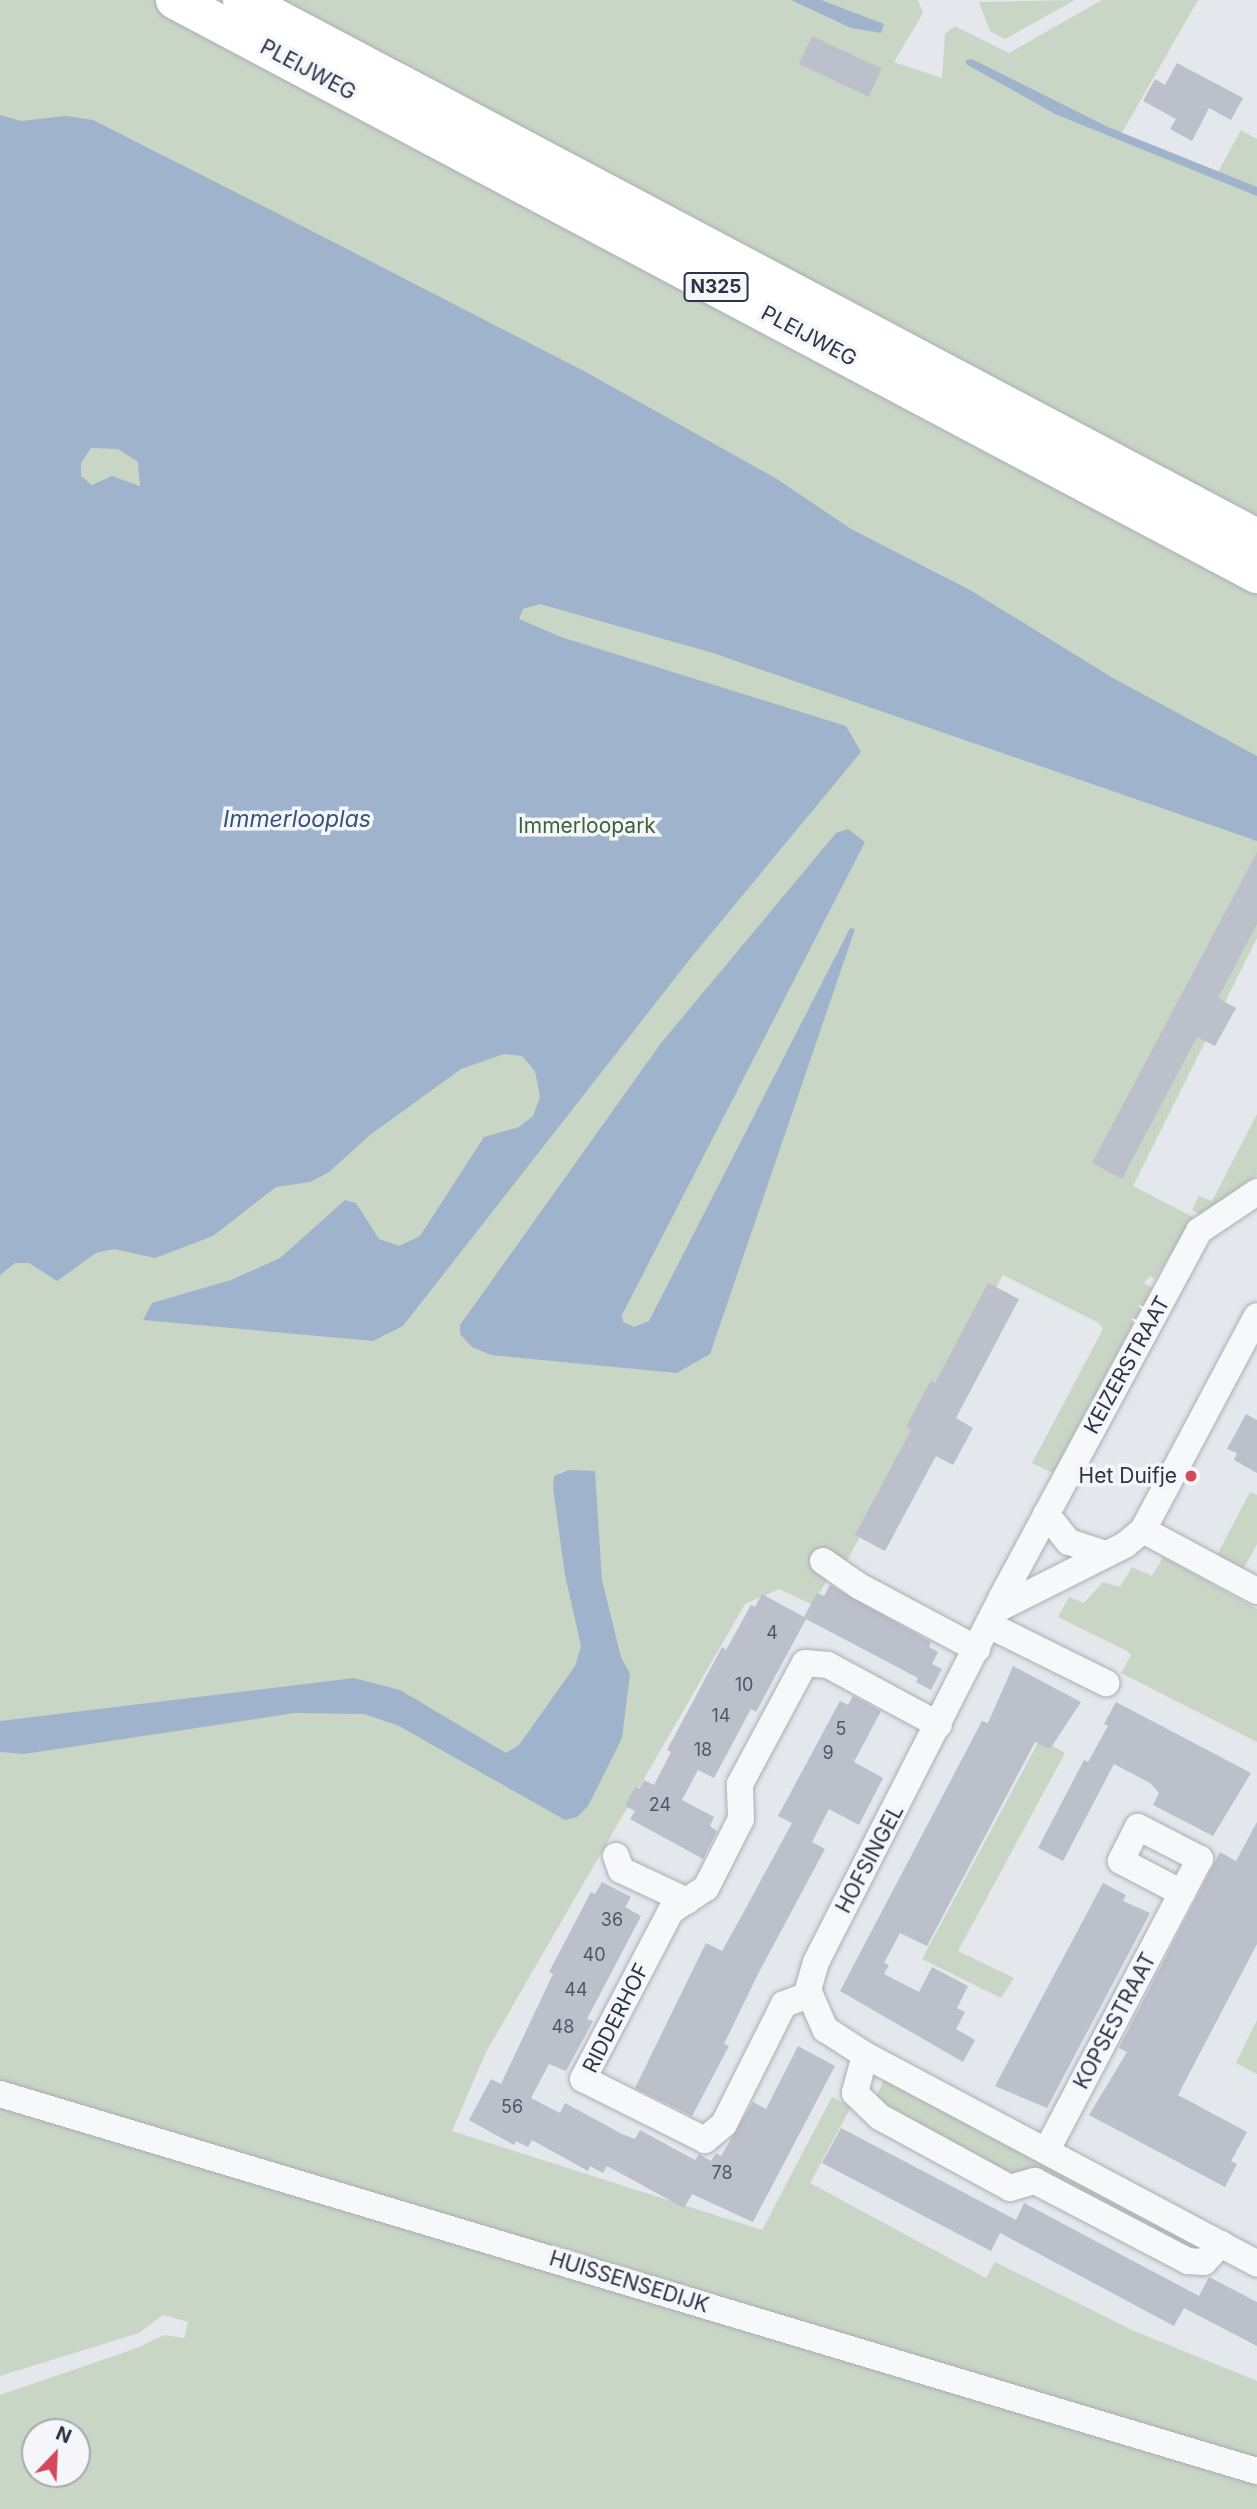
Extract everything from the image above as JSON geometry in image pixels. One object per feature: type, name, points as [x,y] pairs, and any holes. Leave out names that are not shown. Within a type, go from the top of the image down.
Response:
[{"type":"highway","name":"PLEIJWEG","points":[[175,0],[1257,574]]},
{"type":"highway","name":"PLEIJWEG","points":[[242,0],[1257,538]]},
{"type":"street","name":"KEIZERSTRAAT","points":[[993,1617],[1199,1231],[1254,1201]]},
{"type":"street","points":[[993,1617],[1143,1530],[1257,1316]]},
{"type":"street","points":[[1046,1514],[1069,1542],[1105,1554]]},
{"type":"street","points":[[1143,1530],[1257,1591]]},
{"type":"street","points":[[823,1561],[859,1586],[977,1649]]},
{"type":"street","points":[[993,1617],[1106,1683]]},
{"type":"street","name":"HOFSINGEL","points":[[809,1995],[816,1962],[993,1617]]},
{"type":"street","name":"RIDDERHOF","points":[[809,1995],[785,2004],[724,2124],[705,2140],[583,2079],[671,1911],[706,1888],[741,1819],[740,1784],[805,1662],[828,1665],[939,1724]]},
{"type":"street","points":[[616,1856],[621,1870],[687,1901]]},
{"type":"street","name":"KOPSESTRAAT","points":[[1048,2148],[1182,1893]]},
{"type":"street","points":[[809,1995],[825,2029],[865,2055],[1048,2148],[1257,2263]]},
{"type":"street","points":[[865,2055],[855,2093],[880,2118],[1010,2188],[1035,2181],[1188,2261],[1204,2262],[1221,2244]]},
{"type":"street","name":"HUISSENSEDIJK","points":[[0,2094],[1257,2471]]},
{"type":"green space","name":"Immerloopark","points":[[0,0],[918,0],[923,13],[894,62],[942,78],[945,34],[955,26],[1009,53],[1102,0],[1198,0],[1120,136],[1218,172],[1241,130],[1257,139],[1257,938],[1133,1186],[1193,1217],[1155,1279],[1150,1276],[1144,1283],[1152,1288],[1053,1473],[1032,1463],[1103,1329],[1099,1323],[1003,1275],[843,1568],[828,1578],[813,1605],[779,1589],[745,1604],[486,2052],[452,2131],[762,2230],[832,2097],[851,2107],[810,2183],[986,2278],[995,2262],[1132,2330],[1257,2381],[1257,2465],[0,2089]]},
{"type":"green space","points":[[1075,0],[1005,39],[990,31],[979,2]]},
{"type":"green space","points":[[1257,1114],[1257,1175],[1201,1214],[1192,1210],[1199,1196],[1212,1201]]},
{"type":"green space","points":[[1250,1492],[1257,1495],[1257,1544],[1239,1577],[1213,1563]]},
{"type":"green space","points":[[1163,1557],[1257,1609],[1257,1742],[1121,1673],[1131,1655],[1127,1651],[1058,1617],[1069,1597],[1084,1603],[1103,1582],[1120,1587],[1132,1567],[1152,1576]]},
{"type":"green space","points":[[1040,1739],[1065,1753],[958,1951],[1014,1978],[1001,1998],[922,1959]]},
{"type":"green space","points":[[1257,2020],[1257,2074],[1236,2063]]},
{"type":"green space","points":[[884,2080],[1210,2239],[1198,2256],[1031,2168],[1007,2177],[875,2099]]},
{"type":"green space","points":[[0,2104],[1257,2482],[1257,2509],[0,2509],[0,2395],[137,2348],[164,2335],[184,2338],[188,2322],[163,2315],[139,2333],[0,2376]]},
{"type":"water","points":[[791,0],[821,0],[884,24],[881,33],[851,28]]},
{"type":"water","points":[[972,59],[1108,127],[1257,187],[1257,196],[1055,114],[966,64],[966,60]]},
{"type":"water","name":"Immerlooplas","points":[[0,115],[21,121],[66,116],[93,120],[273,211],[584,371],[777,479],[851,529],[970,590],[1113,678],[1257,756],[1257,841],[713,653],[540,604],[523,609],[519,619],[561,637],[846,726],[861,752],[690,959],[403,1326],[373,1341],[143,1320],[152,1303],[231,1280],[280,1258],[345,1200],[356,1203],[379,1239],[399,1246],[420,1236],[484,1137],[519,1127],[533,1116],[540,1097],[535,1071],[522,1056],[504,1054],[461,1069],[370,1135],[329,1172],[310,1182],[276,1187],[213,1236],[155,1258],[114,1249],[96,1253],[57,1281],[29,1263],[15,1263],[0,1275]],"holes":[[[91,448],[118,449],[138,462],[140,486],[112,476],[92,485],[81,476],[81,463]]]},
{"type":"water","points":[[848,829],[865,842],[622,1315],[623,1322],[634,1327],[649,1321],[850,928],[855,929],[710,1354],[677,1373],[491,1355],[472,1347],[460,1334],[460,1325],[661,1043],[836,833]]},
{"type":"water","points":[[569,1470],[595,1471],[602,1580],[621,1657],[630,1674],[622,1738],[588,1806],[577,1817],[565,1820],[399,1726],[364,1714],[295,1713],[24,1754],[0,1752],[0,1721],[354,1678],[400,1690],[506,1753],[519,1745],[575,1666],[581,1646],[565,1575],[553,1488],[554,1476]]},
{"type":"building","points":[[812,36],[882,69],[869,97],[799,64]]},
{"type":"building","points":[[1177,63],[1243,98],[1231,120],[1209,108],[1192,141],[1170,129],[1176,119],[1143,101],[1155,79],[1165,85]]},
{"type":"building","points":[[1257,852],[1257,924],[1218,998],[1236,1008],[1215,1046],[1197,1037],[1122,1179],[1092,1163]]},
{"type":"building","points":[[988,1283],[1019,1299],[956,1418],[973,1428],[953,1465],[936,1456],[885,1551],[855,1535],[911,1430],[906,1427],[931,1380],[935,1383]]},
{"type":"building","points":[[1246,1414],[1257,1420],[1257,1473],[1234,1460],[1237,1453],[1227,1449]]},
{"type":"building","points":[[830,1585],[931,1642],[929,1647],[938,1652],[932,1664],[942,1669],[931,1690],[916,1682],[918,1678],[806,1619],[756,1712],[751,1709],[714,1778],[698,1770],[682,1800],[714,1817],[710,1826],[717,1831],[703,1859],[630,1819],[635,1811],[625,1806],[635,1787],[639,1789],[644,1780],[654,1785],[671,1752],[667,1750],[722,1647],[726,1650],[751,1605],[755,1607],[762,1594],[804,1617],[817,1593],[824,1596]]},
{"type":"building","points":[[1013,1666],[1081,1702],[1050,1749],[1035,1742],[927,1946],[900,1933],[884,1963],[889,1965],[884,1974],[919,1992],[932,1967],[968,1986],[957,2008],[965,2012],[956,2029],[975,2040],[963,2062],[840,1991],[982,1721],[988,1723]]},
{"type":"building","points":[[853,1696],[881,1711],[854,1762],[883,1778],[859,1825],[829,1809],[812,1842],[825,1849],[759,1972],[724,2044],[729,2046],[692,2116],[635,2088],[706,1943],[722,1951],[741,1917],[792,1823],[778,1816],[840,1701],[848,1705]]},
{"type":"building","points":[[1116,1702],[1251,1773],[1213,1836],[1153,1805],[1159,1793],[1150,1783],[1114,1764],[1063,1861],[1038,1848],[1084,1760],[1088,1762],[1108,1726],[1104,1724]]},
{"type":"building","points":[[1257,1822],[1257,1944],[1178,2095],[1247,2132],[1231,2161],[1237,2164],[1225,2187],[1089,2115],[1127,2052],[1119,2048],[1220,1852],[1236,1861]]},
{"type":"building","points":[[602,1882],[631,1897],[625,1907],[641,1916],[587,2019],[593,2021],[566,2071],[549,2064],[531,2098],[560,2113],[565,2103],[622,2134],[635,2139],[640,2130],[695,2160],[699,2154],[711,2161],[716,2153],[721,2156],[753,2102],[766,2109],[798,2046],[835,2066],[753,2222],[692,2194],[684,2208],[607,2166],[603,2173],[590,2166],[588,2171],[532,2140],[528,2147],[516,2141],[514,2145],[469,2120],[491,2079],[501,2084],[553,1974],[549,1972],[591,1892],[595,1894]]},
{"type":"building","points":[[1103,1883],[1126,1895],[1123,1901],[1150,1913],[1047,2108],[995,2086]]},
{"type":"building","points":[[841,2128],[1016,2220],[1024,2203],[1199,2296],[1209,2277],[1257,2302],[1257,2346],[1184,2308],[1174,2326],[1000,2233],[991,2251],[822,2163]]},
{"type":"place","name":"Het Duifje","points":[[1191,1476]]}]
